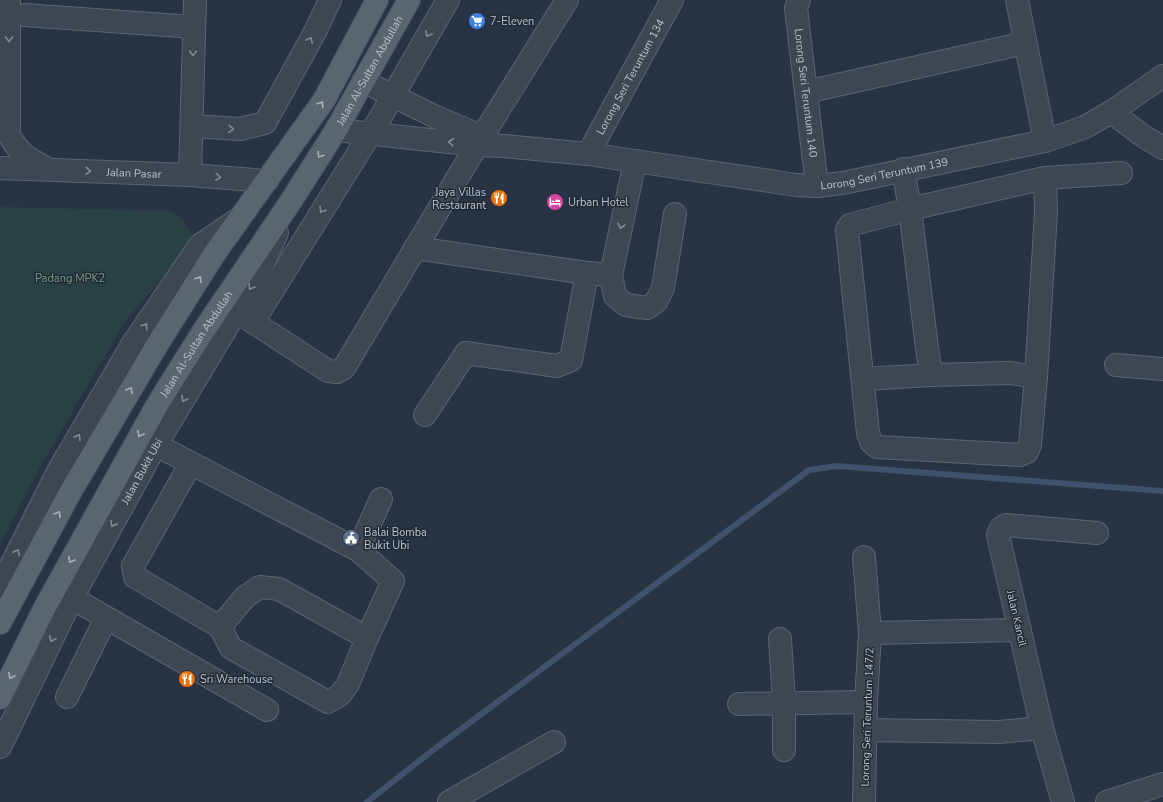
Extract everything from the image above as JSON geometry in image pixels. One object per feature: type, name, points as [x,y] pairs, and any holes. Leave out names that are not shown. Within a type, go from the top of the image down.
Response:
[{"type":"main road","points":[[0,623],[71,490],[157,345],[215,253],[324,100],[377,0]]},
{"type":"main road","name":"Jalan Al-Sultan Abdullah","points":[[0,698],[44,609],[156,405],[243,271],[291,201],[336,130],[409,0]]},
{"type":"street","points":[[9,0],[9,135],[16,148],[30,159],[49,170]]},
{"type":"street","points":[[190,175],[195,0]]},
{"type":"street","points":[[192,126],[240,129],[265,123],[316,30],[330,0]]},
{"type":"street","points":[[448,0],[370,133],[245,317],[328,371],[337,372],[344,368],[479,141],[567,0]]},
{"type":"street","name":"Lorong Seri Teruntum 134","points":[[588,154],[672,0]]},
{"type":"street","name":"Lorong Seri Teruntum 140","points":[[799,0],[796,8],[817,186]]},
{"type":"street","points":[[1017,0],[1045,141]]},
{"type":"street","points":[[25,15],[194,27]]},
{"type":"street","points":[[806,92],[1025,43]]},
{"type":"street","name":"Lorong Seri Teruntum 139","points":[[479,141],[504,146],[588,154],[796,185],[817,186],[843,183],[1045,141],[1085,127],[1111,112],[1163,76]]},
{"type":"street","points":[[363,81],[479,141]]},
{"type":"street","points":[[1111,112],[1143,136],[1163,148]]},
{"type":"street","points":[[336,130],[479,141]]},
{"type":"street","points":[[635,161],[611,275],[615,296],[626,305],[647,308],[656,302],[663,288],[675,214]]},
{"type":"street","name":"Jalan Pasar","points":[[0,168],[190,175],[267,182]]},
{"type":"street","points":[[903,170],[910,209],[931,375]]},
{"type":"street","points":[[1045,178],[1046,212],[1036,376],[1030,445],[1027,452],[1020,455],[877,447],[871,442],[868,433],[847,230],[850,225],[910,209],[1045,178],[1121,173]]},
{"type":"street","name":"Jalan Bukit Ubi","points":[[0,747],[72,598],[156,445],[245,317],[257,277],[291,201]]},
{"type":"street","points":[[0,587],[57,473],[133,343],[200,245],[240,218]]},
{"type":"street","points":[[415,248],[587,274],[611,275]]},
{"type":"street","points":[[425,415],[466,353],[556,366],[571,360],[587,274]]},
{"type":"street","points":[[1116,365],[1163,369]]},
{"type":"street","points":[[863,379],[931,375],[1010,373],[1036,376]]},
{"type":"street","points":[[156,445],[191,463],[358,550],[393,581],[348,684],[340,695],[328,702],[231,648],[220,627],[135,577],[133,566],[191,463]]},
{"type":"street","points":[[358,550],[381,498]]},
{"type":"street","name":"Jalan Kancil","points":[[1063,802],[1042,728],[998,535],[1001,528],[1006,524],[1098,532]]},
{"type":"street","name":"Lorong Seri Teruntum 147/2","points":[[864,557],[870,633],[865,730],[864,802]]},
{"type":"street","points":[[220,627],[245,597],[260,586],[279,589],[367,638]]},
{"type":"street","points":[[72,598],[267,710]]},
{"type":"street","points":[[67,697],[106,618]]},
{"type":"street","name":"Lorong Seri Teruntum 147/2","points":[[870,633],[1020,630]]},
{"type":"street","points":[[780,639],[784,703],[784,750]]},
{"type":"street","points":[[739,704],[866,702]]},
{"type":"street","points":[[865,730],[998,732],[1042,728]]},
{"type":"street","points":[[449,802],[554,742]]},
{"type":"street","points":[[1107,802],[1163,784]]},
{"type":"green space","name":"Padang MPK2","points":[[0,207],[173,211],[198,238],[126,320],[39,469],[0,545]]},
{"type":"waterway","points":[[367,802],[437,747],[809,470],[837,466],[1163,491]]},
{"type":"place","name":"7-Eleven","points":[[477,21]]},
{"type":"place","name":"Jaya Villas Restaurant","points":[[499,198]]},
{"type":"place","name":"Urban Hotel","points":[[555,202]]},
{"type":"place","name":"Balai Bomba Bukit Ubi","points":[[351,538]]},
{"type":"place","name":"Sri Warehouse","points":[[187,679]]}]
